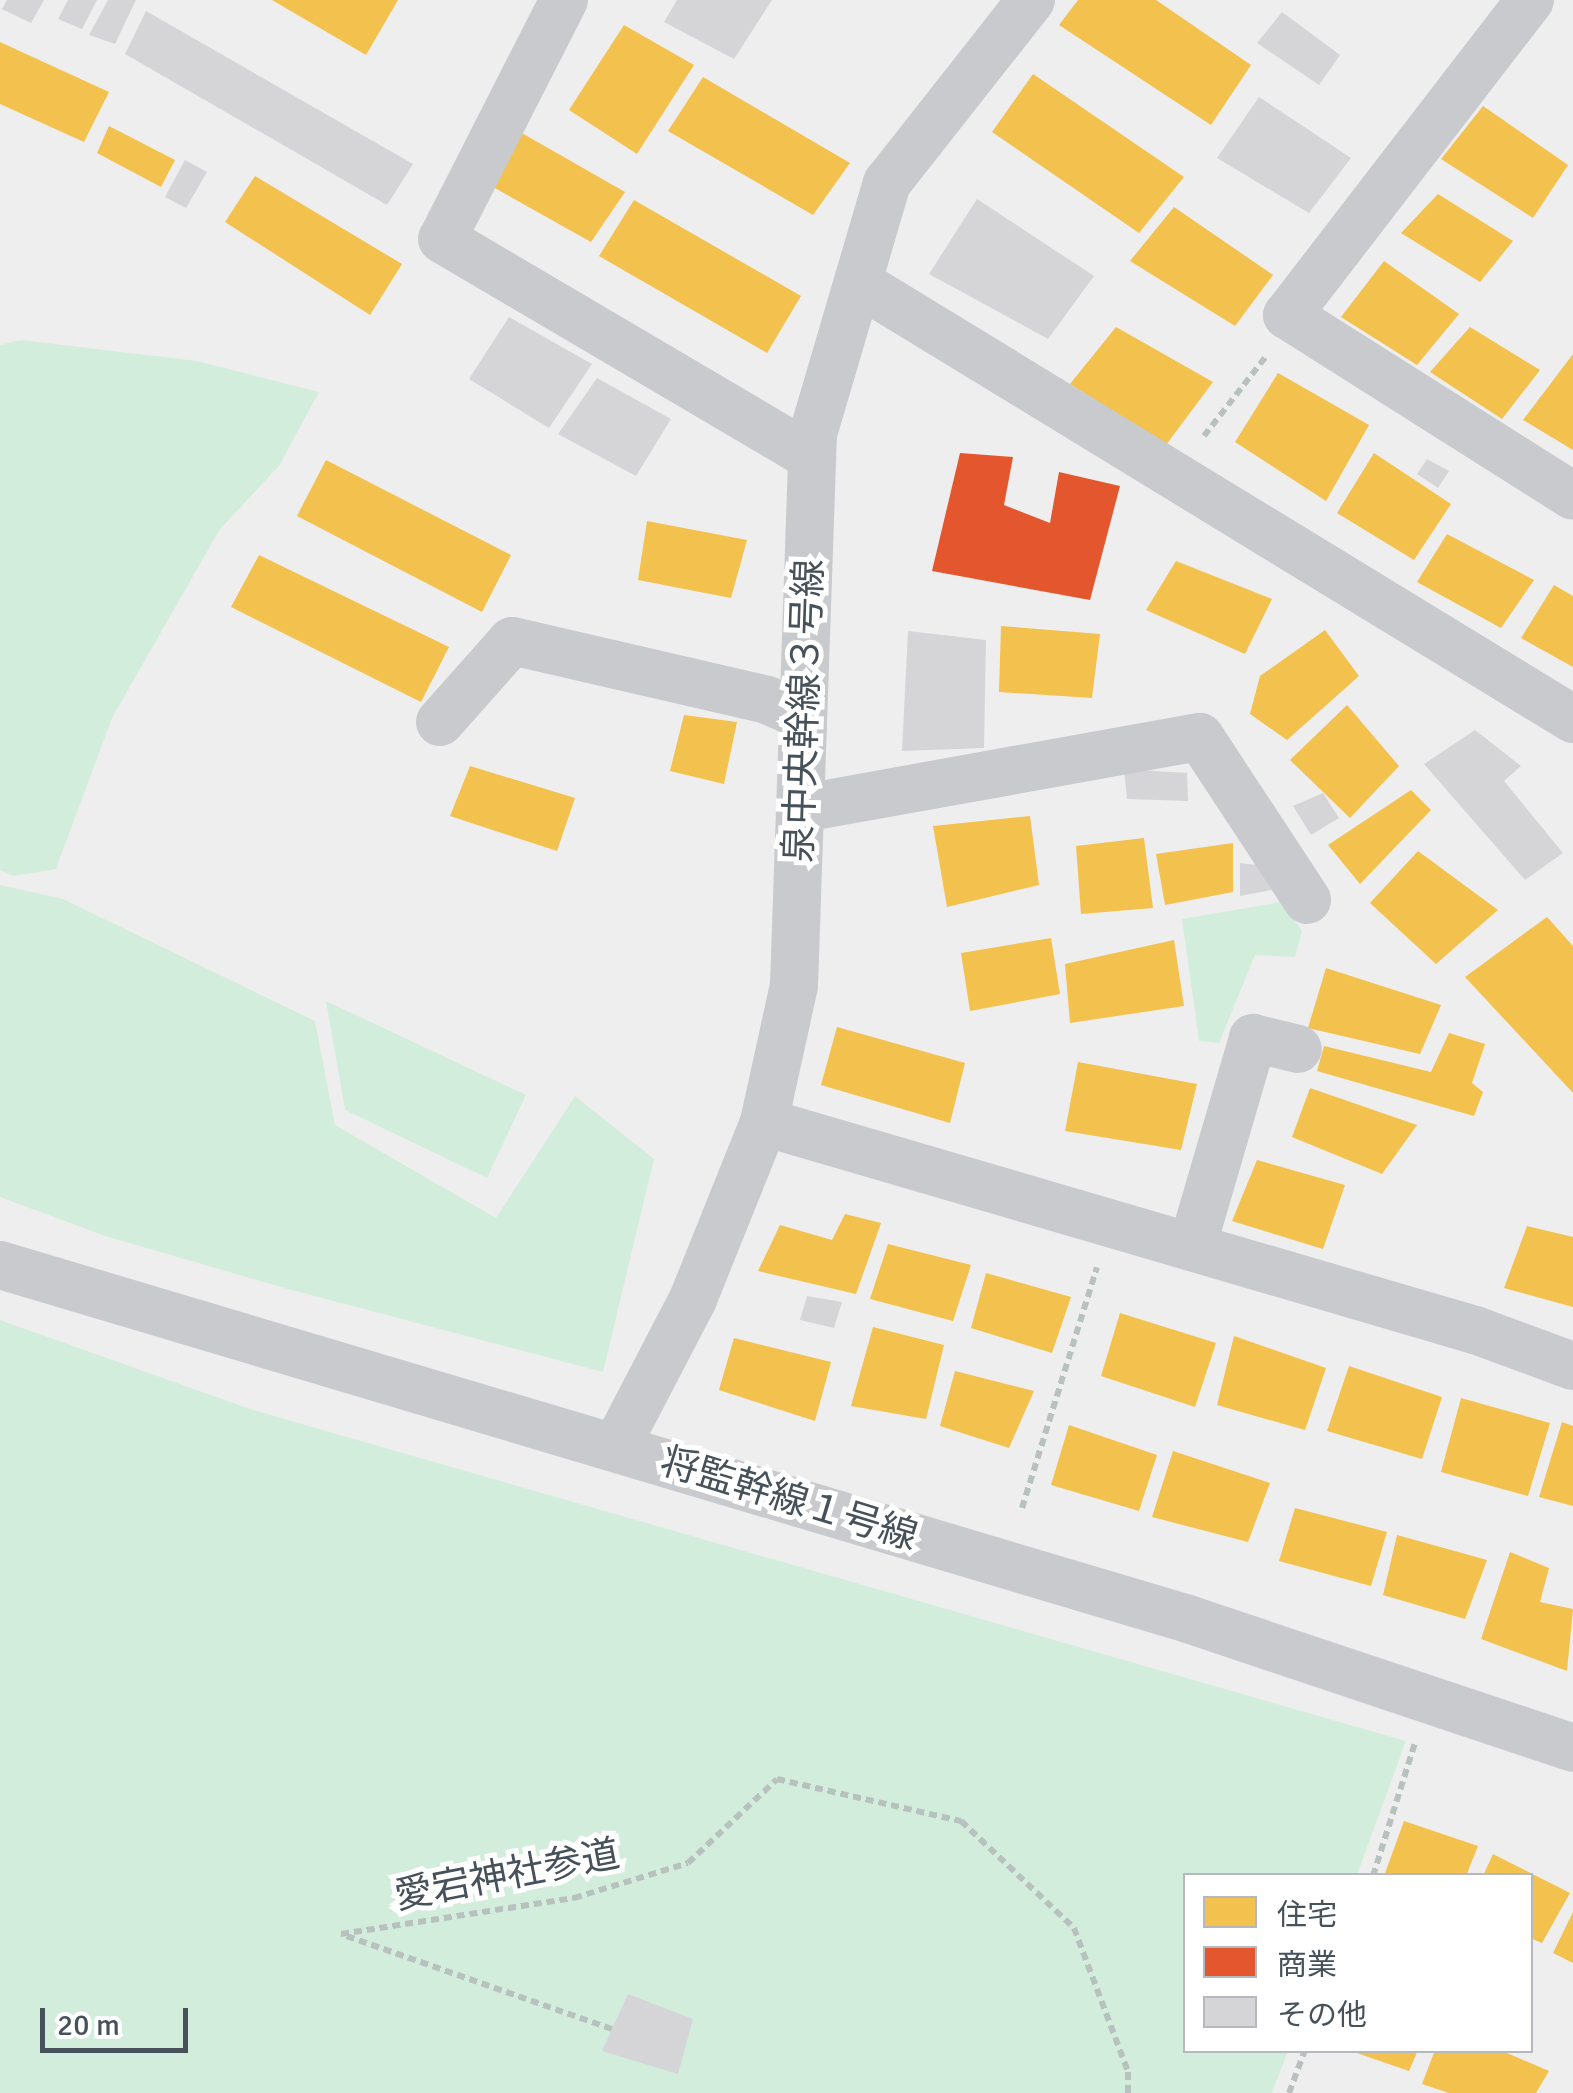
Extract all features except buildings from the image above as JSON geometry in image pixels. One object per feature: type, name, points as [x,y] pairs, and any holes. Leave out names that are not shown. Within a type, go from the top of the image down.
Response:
[{"type":"street","name":"泉中央幹線３号線","points":[[616,1447],[693,1299],[764,1122],[794,985],[804,808],[802,716],[812,457],[887,183],[1031,0]]},
{"type":"street","points":[[1530,0],[1288,315],[1572,494]]},
{"type":"street","points":[[559,2],[442,239],[812,457]]},
{"type":"street","points":[[862,284],[1176,473],[1573,720]]},
{"type":"street","points":[[440,722],[512,641],[766,700],[802,716]]},
{"type":"street","points":[[804,808],[1200,737],[1307,900]]},
{"type":"street","points":[[1192,1247],[1253,1038],[1298,1049]]},
{"type":"street","points":[[764,1122],[1475,1330],[1573,1366]]},
{"type":"street","name":"将監幹線１号線","points":[[0,1265],[1188,1619],[1573,1748]]},
{"type":"path","points":[[1176,473],[1294,320]]},
{"type":"path","points":[[1022,1508],[1110,1222]]},
{"type":"path","points":[[1374,1873],[1418,1734]]},
{"type":"path","name":"愛宕神社参道","points":[[612,2029],[341,1934],[574,1898],[688,1863],[777,1779],[961,1821],[1074,1928],[1128,2072],[1128,2093]]},
{"type":"path","points":[[1289,2093],[1305,2053]]},
{"type":"green space","points":[[21,340],[197,361],[319,392],[279,466],[220,529],[112,718],[56,869],[13,876],[0,870],[0,345]]},
{"type":"green space","points":[[0,885],[63,899],[315,1021],[335,1125],[496,1218],[575,1096],[654,1159],[603,1372],[105,1236],[0,1197]]},
{"type":"green space","points":[[1281,902],[1302,931],[1295,957],[1255,955],[1219,1043],[1199,1041],[1182,919]]},
{"type":"green space","points":[[326,1001],[526,1095],[487,1178],[345,1110]]},
{"type":"green space","points":[[0,1320],[253,1410],[1406,1741],[1358,1873],[1183,1873],[1183,2053],[1287,2053],[1272,2093],[0,2093]]}]
